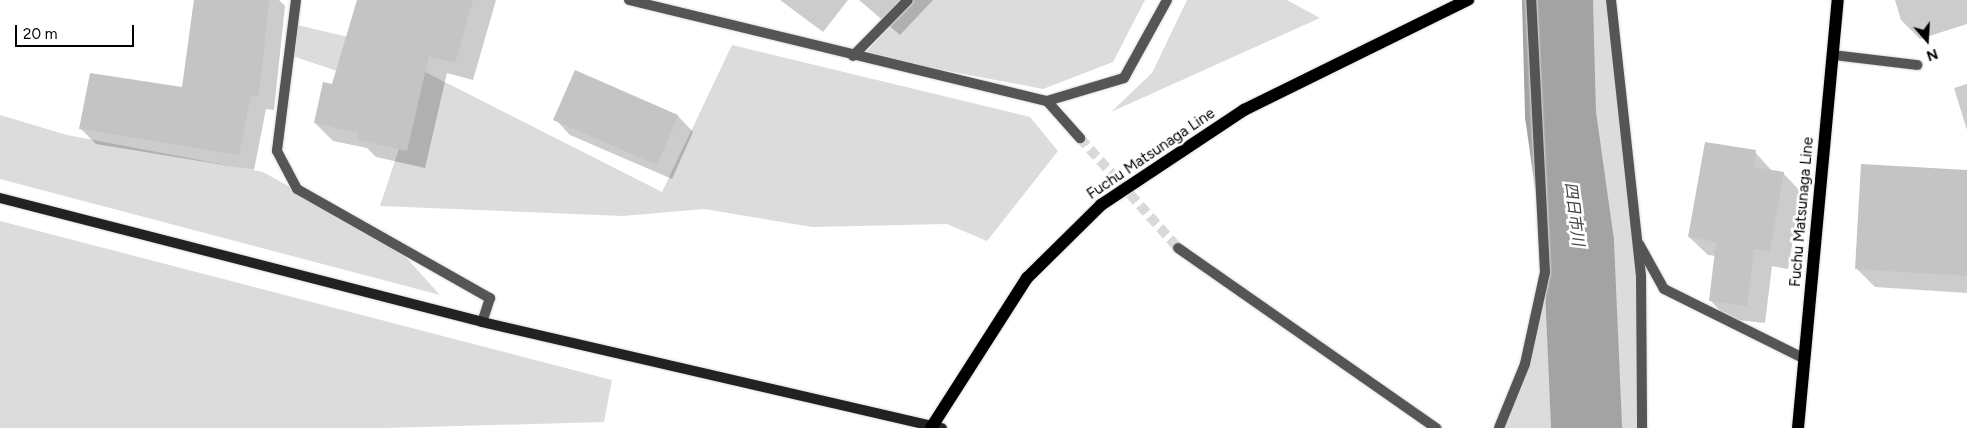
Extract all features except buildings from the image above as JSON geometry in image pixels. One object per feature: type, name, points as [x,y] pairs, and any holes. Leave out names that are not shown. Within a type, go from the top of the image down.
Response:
[{"type":"main road","name":"Fuchu Matsunaga Line","points":[[935,427],[1026,278],[1101,205],[1244,110],[1468,0]]},
{"type":"main road","name":"Fuchu Matsunaga Line","points":[[1798,428],[1838,0]]},
{"type":"street","points":[[296,0],[277,151],[297,189],[490,298],[482,322]]},
{"type":"street","points":[[629,0],[853,56],[1047,101],[1124,78],[1167,0]]},
{"type":"street","points":[[853,56],[908,0]]},
{"type":"street","points":[[1499,428],[1525,364],[1545,272],[1531,0]]},
{"type":"street","points":[[1611,0],[1641,276],[1642,428]]},
{"type":"street","points":[[1833,55],[1917,65]]},
{"type":"street","points":[[1047,101],[1080,138]]},
{"type":"street","points":[[0,198],[482,322],[935,427]]},
{"type":"street","points":[[1636,239],[1664,289],[1805,359]]},
{"type":"street","points":[[1178,248],[1436,428]]},
{"type":"shaded area","points":[[912,0],[1145,0],[1113,62],[1043,89],[864,55]]},
{"type":"shaded area","points":[[1187,0],[1287,0],[1320,18],[1111,112],[1152,73]]},
{"type":"shaded area","points":[[1532,0],[1611,0],[1636,239],[1642,428],[1499,428],[1525,364],[1545,272]]},
{"type":"shaded area","points":[[293,24],[424,55],[425,72],[662,192],[732,45],[1030,117],[1058,151],[987,241],[947,224],[812,227],[704,209],[623,216],[380,206],[416,97],[289,55]]},
{"type":"shaded area","points":[[0,115],[67,135],[263,172],[395,245],[440,295],[0,179]]},
{"type":"shaded area","points":[[0,221],[612,380],[604,422],[386,428],[0,428]]},
{"type":"waterway","name":"四日市川","points":[[1557,0],[1560,114],[1578,242],[1586,428]]},
{"type":"tunnel","points":[[1080,138],[1178,248]]}]
